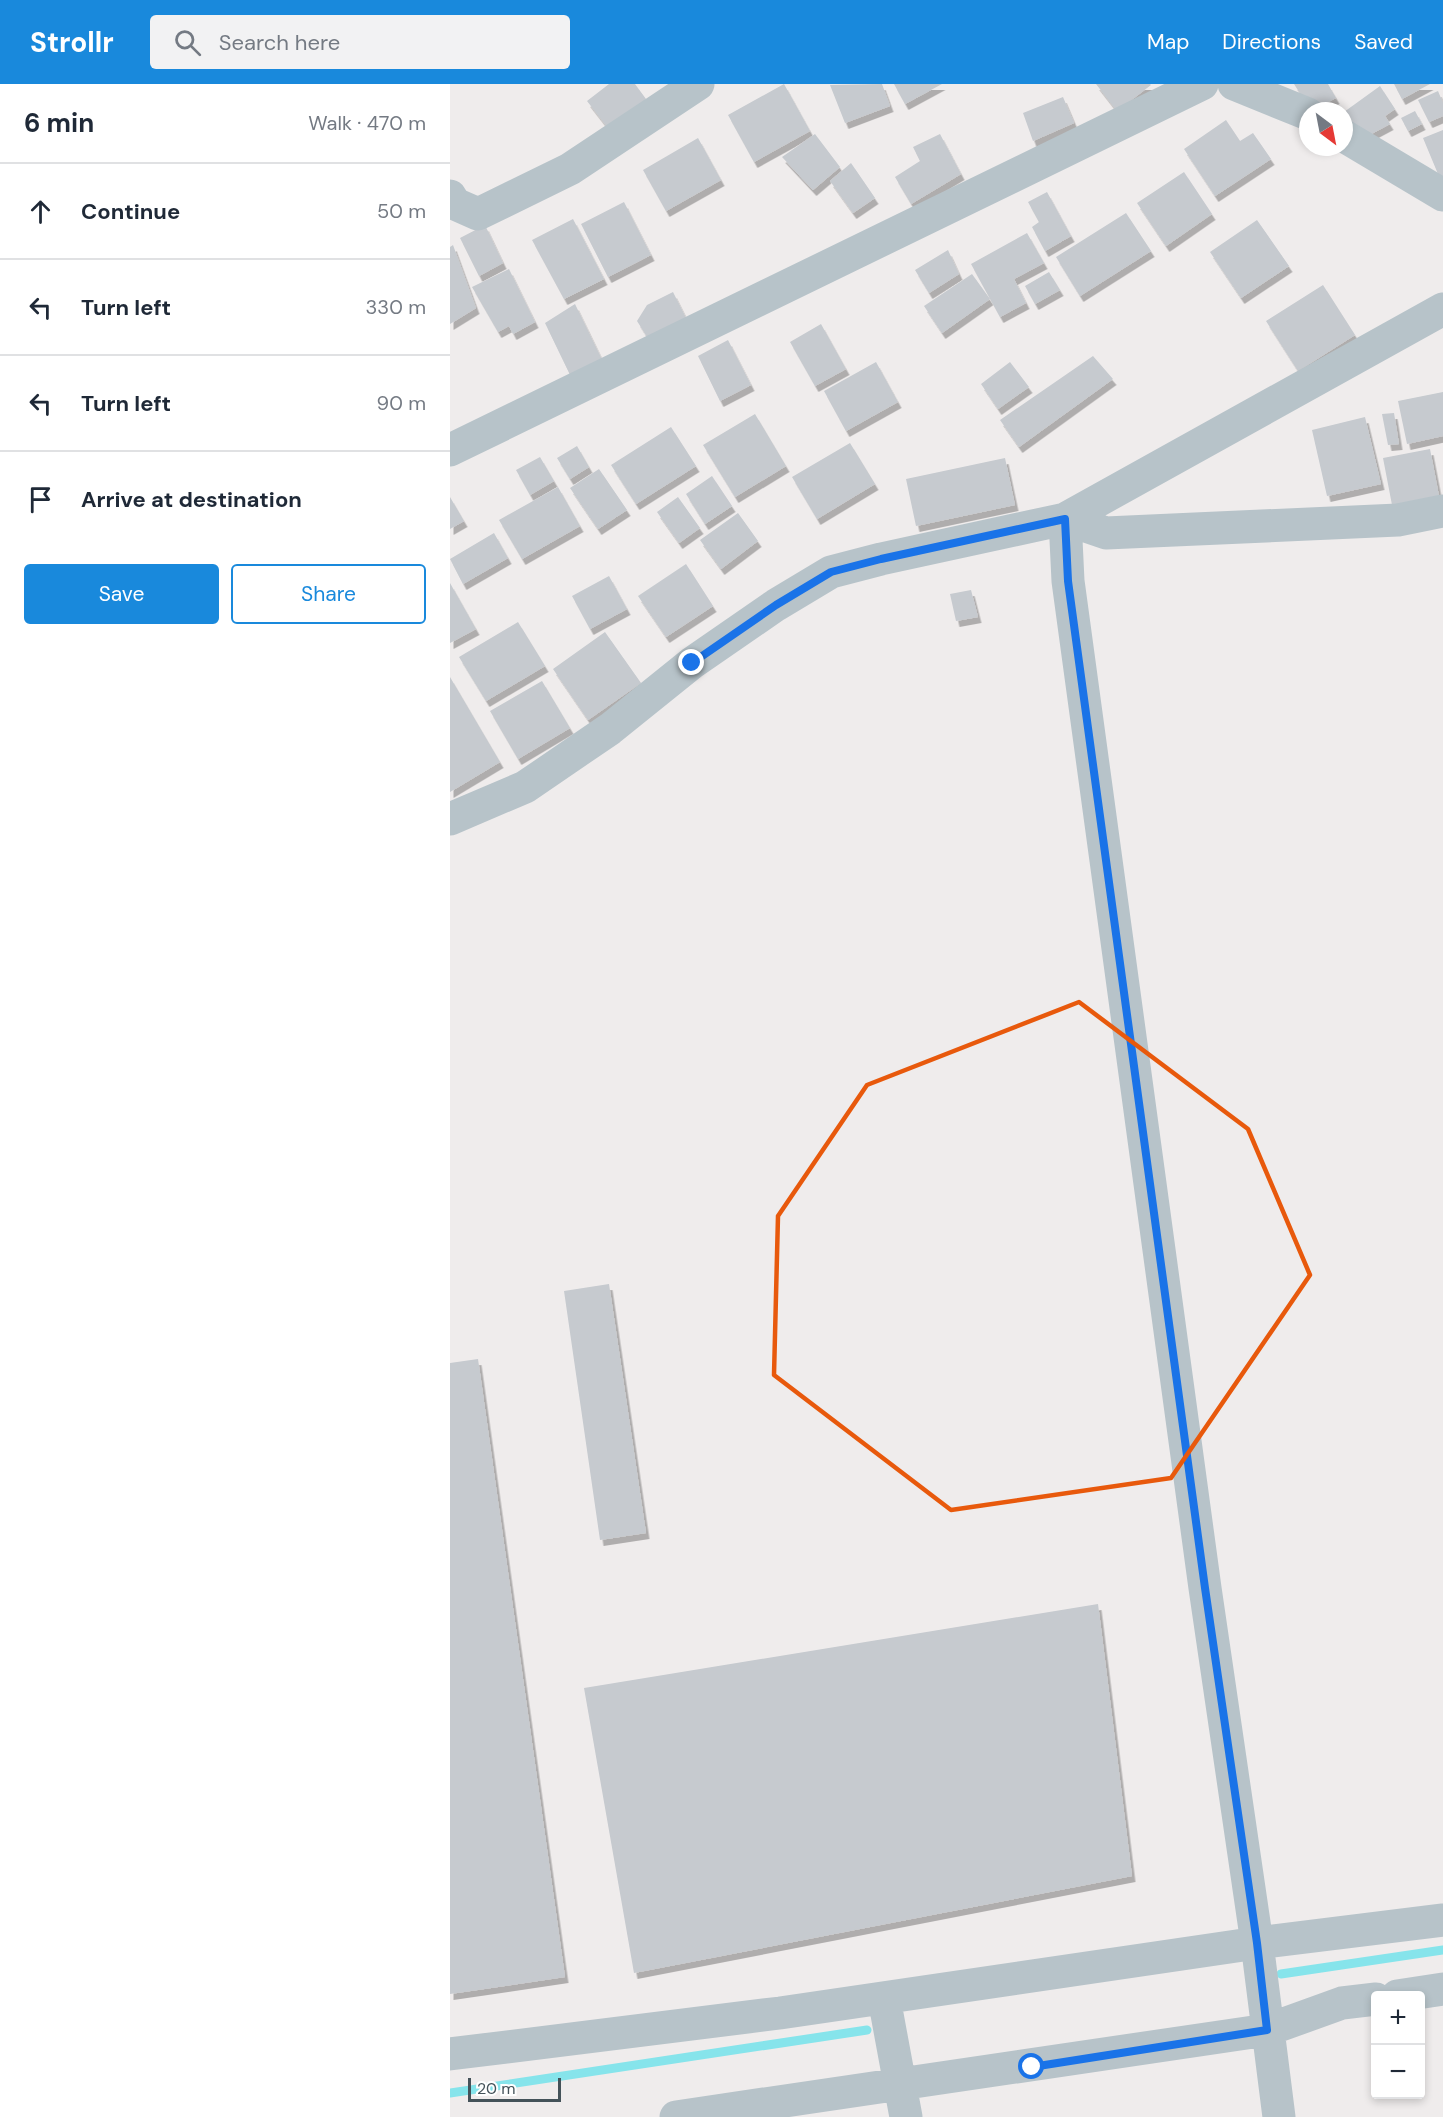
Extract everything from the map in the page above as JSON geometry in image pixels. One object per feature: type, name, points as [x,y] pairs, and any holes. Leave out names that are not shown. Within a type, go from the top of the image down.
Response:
[{"type":"street","points":[[450,196],[454,204],[478,214],[570,169],[698,84]]},
{"type":"street","points":[[450,450],[1202,84]]},
{"type":"street","points":[[1234,84],[1299,110]]},
{"type":"street","points":[[1353,141],[1443,195]]},
{"type":"street","points":[[450,819],[525,787],[610,729],[692,663],[776,605],[831,572],[1065,519],[1443,309]]},
{"type":"street","points":[[1065,519],[1106,533],[1398,520],[1443,511]]},
{"type":"street","points":[[1065,519],[1070,593],[1202,1564],[1257,1943],[1279,2117]]},
{"type":"street","points":[[450,2054],[884,1998],[1257,1943],[1443,1920]]},
{"type":"street","points":[[1425,1991],[1443,1989]]},
{"type":"street","points":[[884,1998],[904,2101]]},
{"type":"street","points":[[676,2117],[904,2101],[1267,2030],[1342,2003],[1371,2000]]},
{"type":"highlighted area","points":[[1079,1002],[1248,1129],[1310,1275],[1171,1478],[951,1510],[774,1375],[778,1216],[867,1085]]},
{"type":"building","points":[[609,84],[635,84],[646,99],[608,128],[587,101]]},
{"type":"building","points":[[784,84],[810,131],[754,162],[728,115]]},
{"type":"building","points":[[882,84],[890,106],[845,123],[830,85]]},
{"type":"building","points":[[894,84],[942,84],[905,104]]},
{"type":"building","points":[[1096,84],[1150,84],[1151,85],[1117,111]]},
{"type":"building","points":[[1294,84],[1328,84],[1336,98],[1328,102],[1305,102]]},
{"type":"building","points":[[1394,84],[1430,84],[1402,99]]},
{"type":"building","points":[[1380,86],[1395,109],[1385,116],[1390,124],[1362,139],[1353,128],[1353,106]]},
{"type":"building","points":[[1438,91],[1443,103],[1443,116],[1429,122],[1418,100]]},
{"type":"building","points":[[1063,97],[1074,123],[1033,141],[1023,113]]},
{"type":"building","points":[[1415,111],[1422,124],[1408,131],[1401,118]]},
{"type":"building","points":[[1226,120],[1240,141],[1253,133],[1271,159],[1215,196],[1184,149]]},
{"type":"building","points":[[1443,130],[1443,186],[1423,138]]},
{"type":"building","points":[[815,134],[840,167],[813,190],[782,157]]},
{"type":"building","points":[[940,134],[961,174],[911,204],[895,177],[920,161],[913,147]]},
{"type":"building","points":[[698,138],[721,180],[666,211],[643,170]]},
{"type":"building","points":[[851,163],[875,198],[853,213],[830,181]]},
{"type":"building","points":[[1184,172],[1212,214],[1166,246],[1137,203]]},
{"type":"building","points":[[1047,192],[1071,236],[1045,251],[1032,227],[1039,222],[1028,202]]},
{"type":"building","points":[[624,202],[651,255],[608,277],[581,224]]},
{"type":"building","points":[[1126,213],[1151,251],[1080,296],[1056,257]]},
{"type":"building","points":[[573,219],[604,279],[564,299],[532,240]]},
{"type":"building","points":[[1257,220],[1289,266],[1241,298],[1210,252]]},
{"type":"building","points":[[485,225],[503,263],[479,276],[460,238]]},
{"type":"building","points":[[1027,233],[1044,263],[1014,279],[1026,303],[1000,317],[971,264]]},
{"type":"building","points":[[453,245],[476,308],[450,324],[450,247]]},
{"type":"building","points":[[948,250],[959,274],[929,293],[915,270]]},
{"type":"building","points":[[509,269],[535,322],[513,334],[509,326],[498,332],[472,287]]},
{"type":"building","points":[[1049,272],[1060,290],[1035,304],[1025,286]]},
{"type":"building","points":[[972,274],[990,299],[942,333],[924,306]]},
{"type":"building","points":[[1323,285],[1355,335],[1298,371],[1266,321]]},
{"type":"building","points":[[673,292],[688,322],[651,343],[637,321],[647,305]]},
{"type":"building","points":[[575,304],[605,366],[573,381],[545,323]]},
{"type":"building","points":[[821,324],[846,369],[815,386],[790,342]]},
{"type":"building","points":[[728,340],[751,385],[720,401],[698,356]]},
{"type":"building","points":[[1093,356],[1113,379],[1019,447],[1000,420]]},
{"type":"building","points":[[876,362],[898,402],[846,431],[824,391]]},
{"type":"building","points":[[1010,362],[1029,387],[998,409],[981,384]]},
{"type":"building","points":[[1443,392],[1443,436],[1407,444],[1398,401]]},
{"type":"building","points":[[1394,413],[1399,444],[1388,445],[1382,414]]},
{"type":"building","points":[[755,414],[786,466],[735,497],[703,445]]},
{"type":"building","points":[[1365,417],[1381,484],[1327,496],[1312,430]]},
{"type":"building","points":[[671,427],[696,466],[636,504],[611,465]]},
{"type":"building","points":[[850,443],[875,484],[817,519],[792,477]]},
{"type":"building","points":[[577,446],[589,467],[570,479],[557,458]]},
{"type":"building","points":[[1430,449],[1439,496],[1392,505],[1383,458]]},
{"type":"building","points":[[540,457],[554,481],[530,495],[516,470]]},
{"type":"building","points":[[1005,458],[1015,505],[916,526],[906,479]]},
{"type":"building","points":[[599,469],[627,510],[598,529],[570,488]]},
{"type":"building","points":[[712,476],[732,506],[705,524],[686,494]]},
{"type":"building","points":[[558,487],[580,526],[522,559],[499,520]]},
{"type":"building","points":[[450,497],[464,521],[450,529]]},
{"type":"building","points":[[678,497],[700,528],[679,543],[657,512]]},
{"type":"building","points":[[738,513],[758,541],[721,569],[700,540]]},
{"type":"building","points":[[494,533],[508,558],[463,584],[450,559]]},
{"type":"building","points":[[686,564],[713,606],[666,637],[638,596]]},
{"type":"building","points":[[609,576],[627,609],[590,629],[572,596]]},
{"type":"building","points":[[450,583],[476,629],[450,643]]},
{"type":"building","points":[[971,590],[978,617],[956,621],[950,594]]},
{"type":"building","points":[[518,622],[545,666],[486,701],[459,657]]},
{"type":"building","points":[[605,632],[641,683],[588,720],[553,669]]},
{"type":"building","points":[[450,677],[500,762],[450,792]]},
{"type":"building","points":[[542,681],[570,728],[518,759],[490,711]]},
{"type":"building","points":[[609,1284],[646,1533],[600,1540],[564,1291]]},
{"type":"building","points":[[478,1359],[565,1977],[450,1994],[450,1363]]},
{"type":"building","points":[[1098,1604],[1132,1876],[634,1973],[584,1688]]},
{"type":"waterway","points":[[1281,1974],[1443,1950]]},
{"type":"waterway","points":[[450,2093],[867,2030]]},
{"type":"route","points":[[692,663],[776,605],[831,572],[1065,519],[1068,581],[1205,1588],[1257,1943],[1267,2030],[1032,2067]]}]
